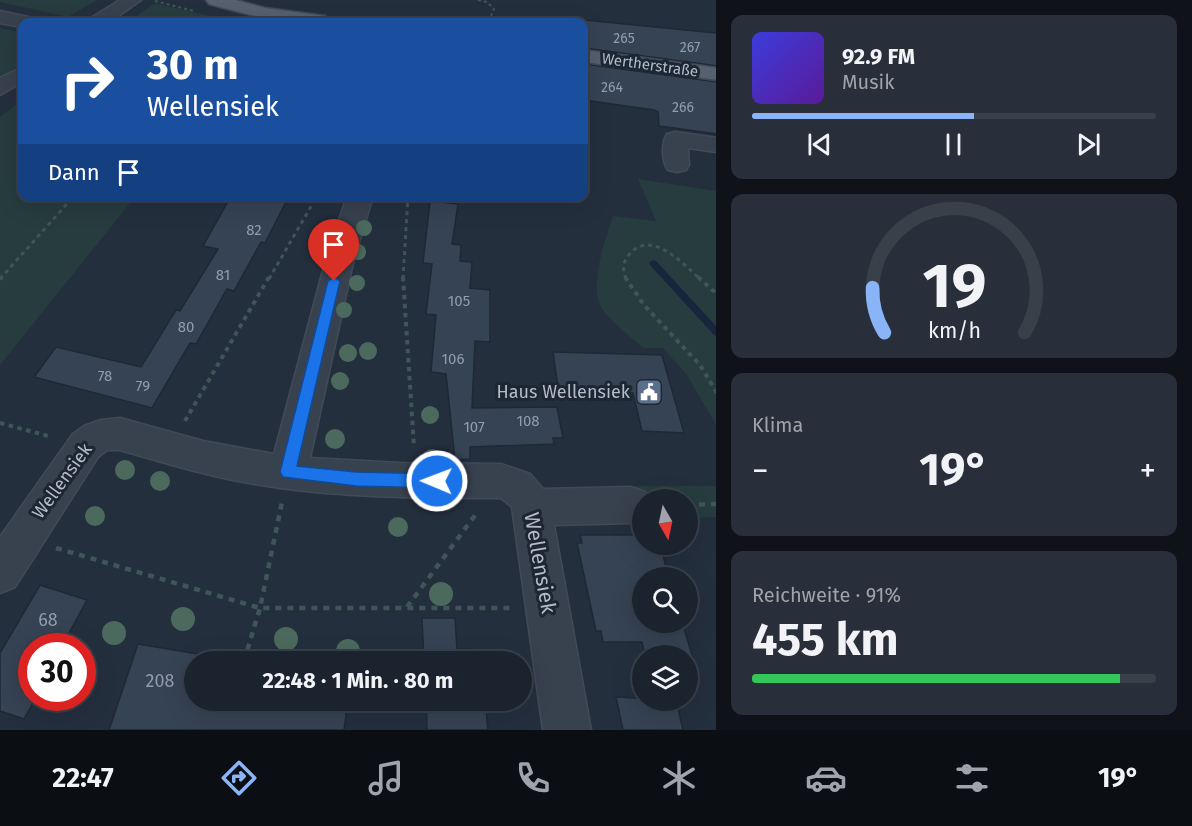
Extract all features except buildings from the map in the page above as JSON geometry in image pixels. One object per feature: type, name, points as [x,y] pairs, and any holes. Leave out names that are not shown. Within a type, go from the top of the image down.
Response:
[{"type":"main road","points":[[214,0],[264,13],[298,18]]},
{"type":"main road","name":"Wertherstraße","points":[[588,57],[716,74]]},
{"type":"street","points":[[104,18],[132,0]]},
{"type":"street","points":[[0,17],[18,20]]},
{"type":"street","points":[[0,88],[18,76]]},
{"type":"street","points":[[677,165],[675,140],[716,145]]},
{"type":"street","points":[[286,484],[339,263],[358,201]]},
{"type":"street","name":"Wellensiek","points":[[0,572],[85,446],[94,437],[105,434],[120,434],[232,464],[286,484],[501,481],[515,485],[527,494],[531,507],[567,730]]},
{"type":"street","points":[[531,507],[631,506]]},
{"type":"path","points":[[478,0],[487,2],[494,9],[491,16],[485,18]]},
{"type":"path","points":[[0,279],[70,201]]},
{"type":"path","points":[[169,448],[314,201]]},
{"type":"path","points":[[408,201],[403,271],[416,481]]},
{"type":"path","points":[[716,293],[666,249],[656,246],[636,247],[626,260],[623,269],[625,278],[640,299],[700,366],[716,391]]},
{"type":"path","points":[[0,423],[85,446]]},
{"type":"path","points":[[406,607],[501,481]]},
{"type":"path","points":[[246,651],[260,608],[286,484]]},
{"type":"path","points":[[698,505],[716,504]]},
{"type":"path","points":[[21,538],[260,608],[548,608]]},
{"type":"green space","points":[[0,0],[97,0],[68,17],[0,2]]},
{"type":"green space","points":[[155,3],[218,18],[134,18]]},
{"type":"green space","points":[[0,28],[18,32],[18,66],[0,78]]},
{"type":"green space","points":[[18,103],[18,201],[132,201],[0,365],[0,117]]},
{"type":"green space","points":[[638,179],[716,191],[716,425],[687,375],[663,348],[643,348],[609,318],[600,304],[597,279],[613,216],[656,221]]},
{"type":"green space","points":[[625,486],[716,486],[716,517],[698,518],[698,489],[632,489],[632,514]]},
{"type":"waterway","points":[[653,263],[716,332]]},
{"type":"place","name":"Haus Wellensiek","points":[[649,392]]},
{"type":"route","points":[[334,281],[288,472],[356,479],[437,481]]}]
